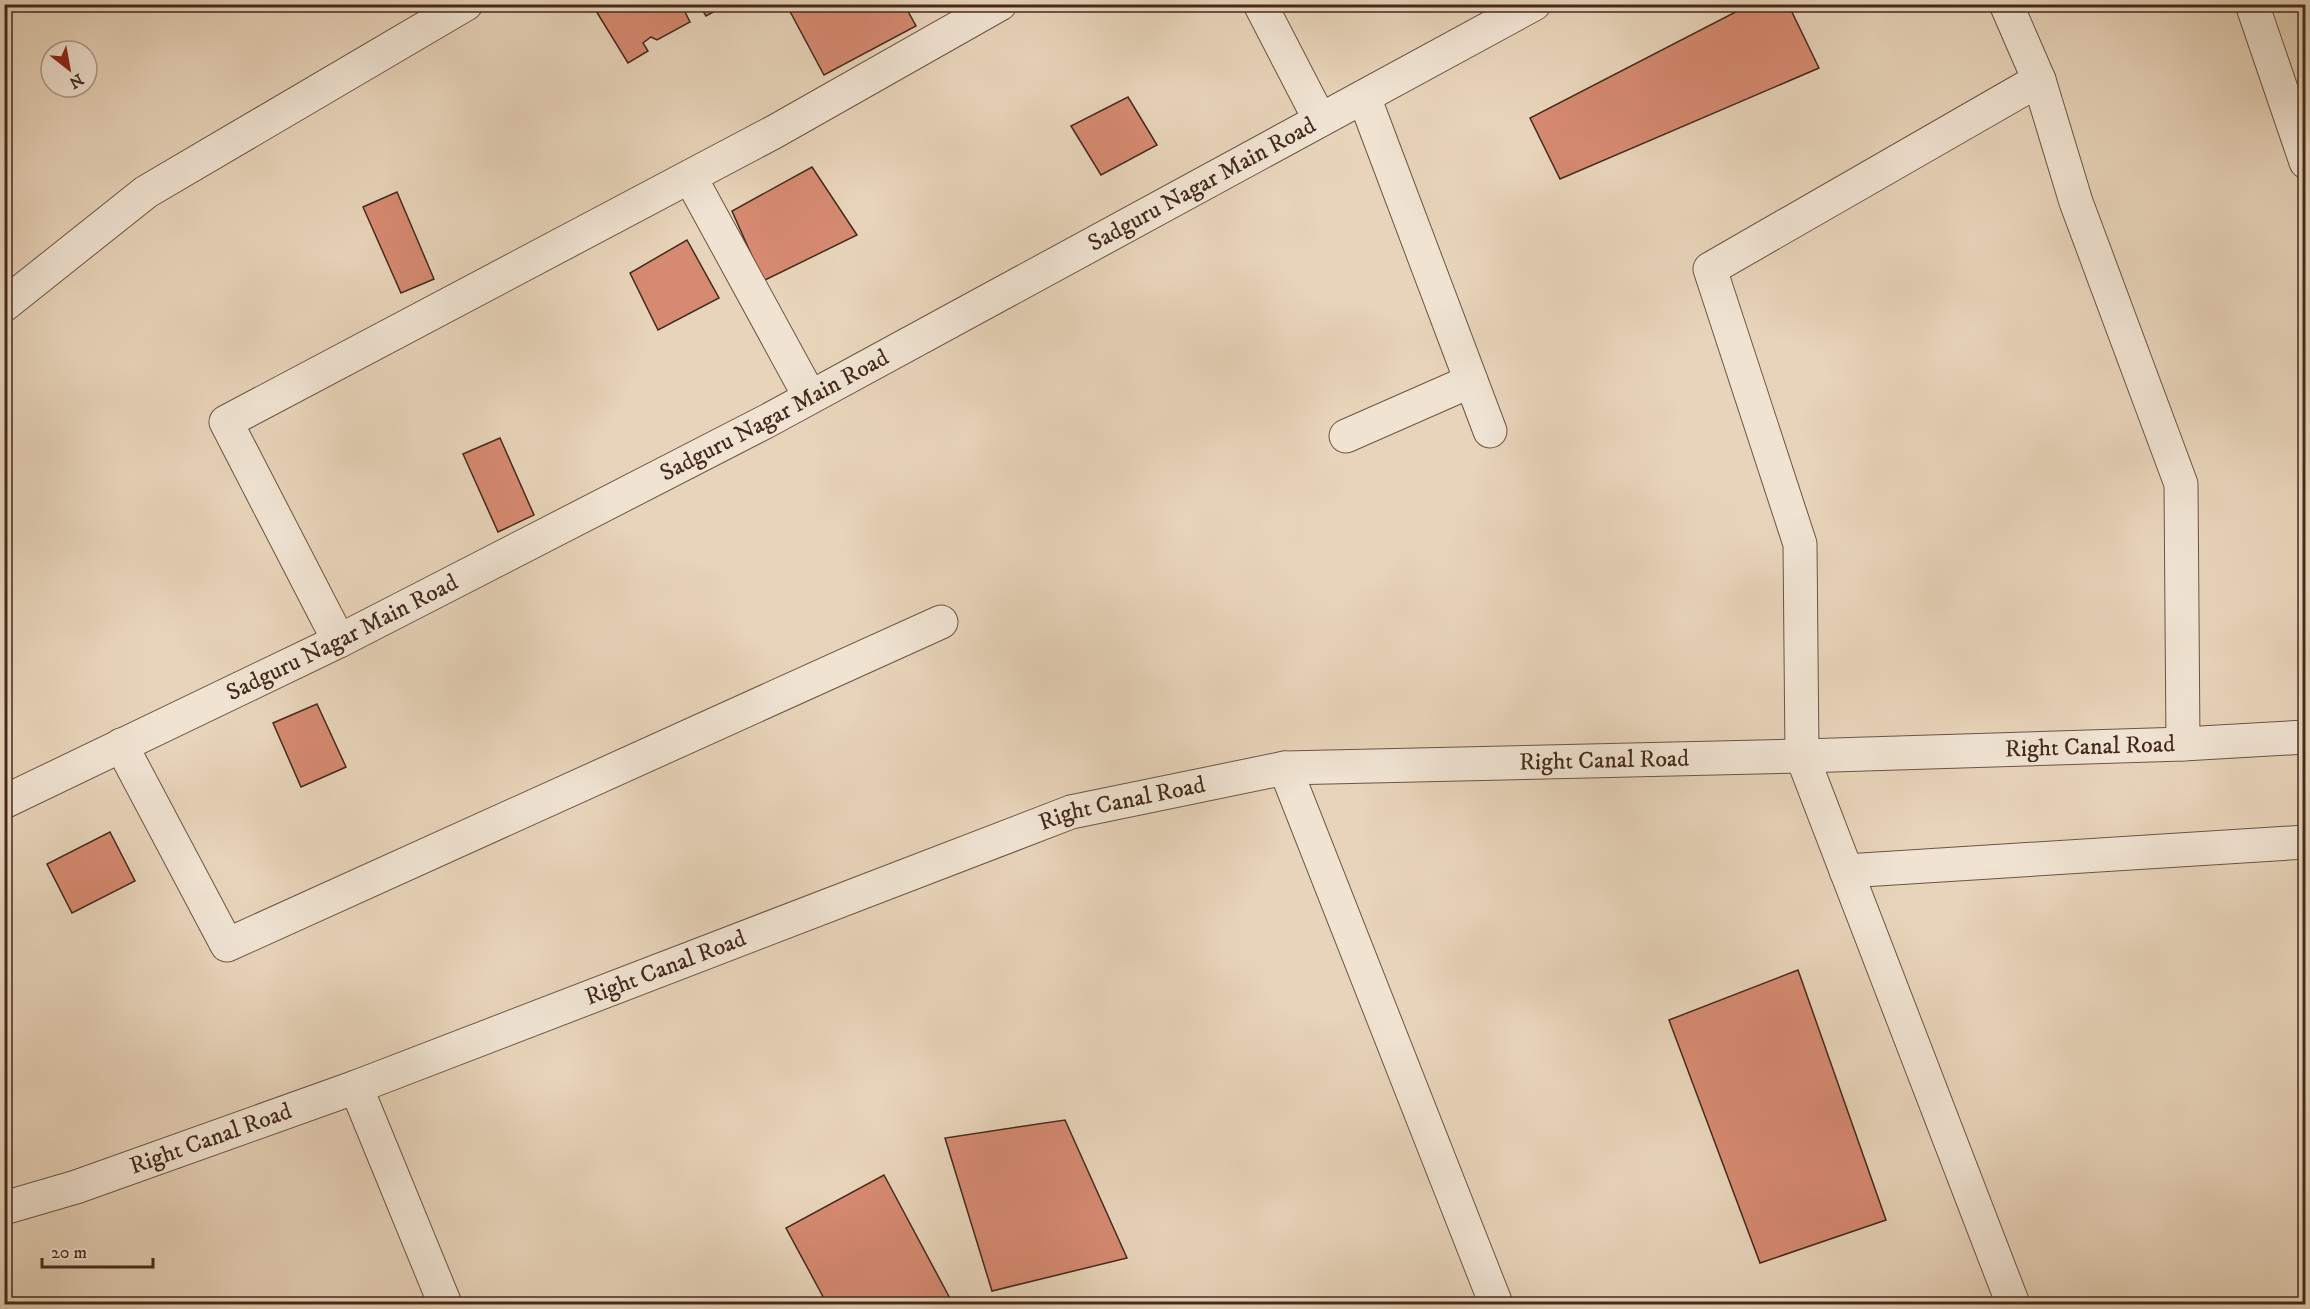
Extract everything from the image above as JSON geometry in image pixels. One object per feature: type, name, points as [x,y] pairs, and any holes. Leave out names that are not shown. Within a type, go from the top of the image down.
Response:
[{"type":"street","points":[[4,305],[146,192],[466,4]]},
{"type":"street","points":[[339,641],[226,422],[690,177],[1000,4]]},
{"type":"street","points":[[1260,4],[1320,120]]},
{"type":"street","name":"Sadguru Nagar Main Road","points":[[4,802],[339,641],[810,397],[1534,4]]},
{"type":"street","points":[[2006,4],[2038,80],[2076,202],[2181,484],[2183,744]]},
{"type":"street","points":[[2252,4],[2306,162]]},
{"type":"street","points":[[2013,1305],[1802,756],[1800,544],[1710,269],[2038,80]]},
{"type":"street","points":[[1364,97],[1490,431]]},
{"type":"street","points":[[690,177],[810,397]]},
{"type":"street","points":[[1346,436],[1471,381]]},
{"type":"street","points":[[121,745],[227,945],[941,622]]},
{"type":"street","name":"Right Canal Road","points":[[4,1208],[76,1187],[356,1087],[1071,813],[1285,768],[1802,756],[2183,744],[2306,737]]},
{"type":"street","points":[[1285,768],[1496,1305]]},
{"type":"street","points":[[1846,871],[2306,842]]},
{"type":"street","points":[[356,1087],[445,1305]]},
{"type":"building","points":[[597,4],[681,4],[690,22],[657,40],[651,37],[643,43],[648,51],[628,63],[593,6]]},
{"type":"building","points":[[699,4],[725,4],[726,5],[706,16]]},
{"type":"building","points":[[786,4],[904,4],[916,26],[824,75]]},
{"type":"building","points":[[1751,4],[1788,4],[1819,68],[1560,179],[1530,118]]},
{"type":"building","points":[[1128,97],[1157,145],[1101,175],[1071,126]]},
{"type":"building","points":[[812,167],[857,235],[763,281],[732,211]]},
{"type":"building","points":[[397,192],[434,279],[401,293],[363,207]]},
{"type":"building","points":[[687,240],[719,298],[658,330],[630,273]]},
{"type":"building","points":[[500,438],[534,515],[498,532],[463,454]]},
{"type":"building","points":[[317,704],[346,767],[301,787],[273,723]]},
{"type":"building","points":[[110,832],[135,881],[72,913],[47,864]]},
{"type":"building","points":[[1798,970],[1886,1220],[1760,1263],[1669,1020]]},
{"type":"building","points":[[1065,1120],[1127,1258],[992,1291],[945,1138]]},
{"type":"building","points":[[884,1175],[953,1304],[827,1304],[786,1228]]}]
